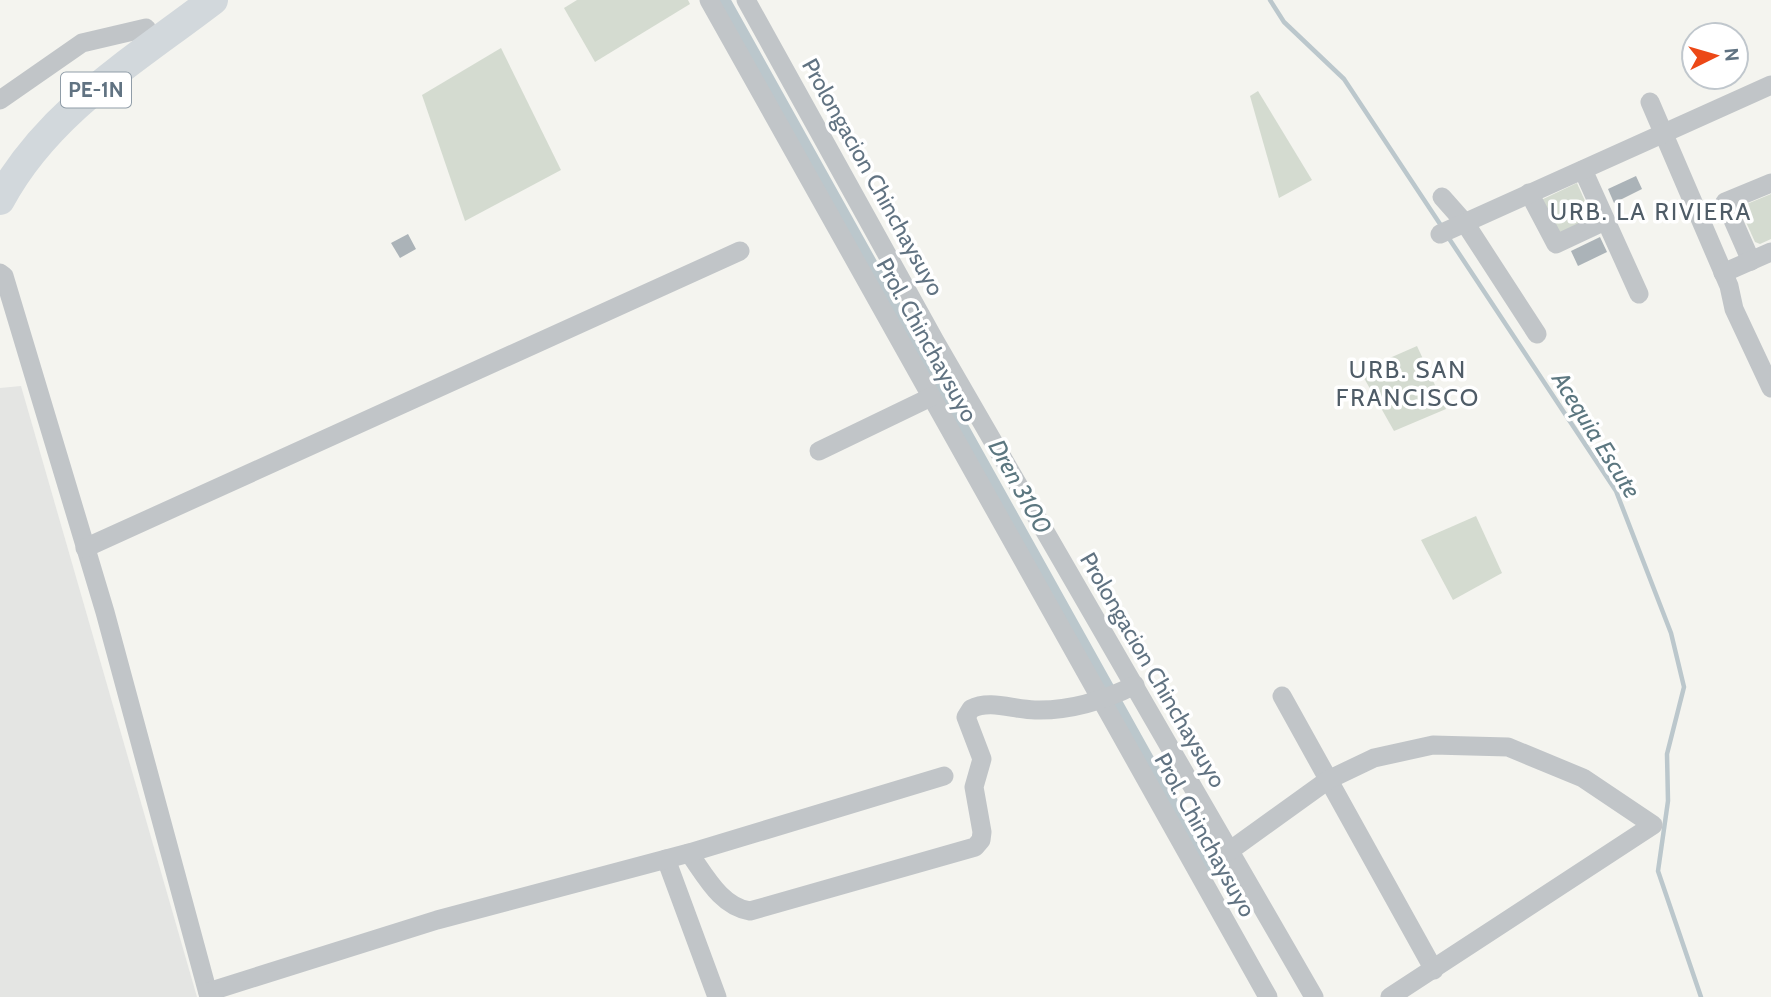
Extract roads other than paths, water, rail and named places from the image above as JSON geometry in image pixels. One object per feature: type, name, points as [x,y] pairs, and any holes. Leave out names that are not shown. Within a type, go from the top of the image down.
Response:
[{"type":"highway","name":"PE-1N","points":[[0,161],[32,121],[65,89],[183,0]]},
{"type":"highway","name":"PE-1N","points":[[0,200],[17,169],[43,136],[76,104],[213,0]]},
{"type":"street","name":"Prol. Chinchaysuyo","points":[[709,0],[931,397],[1117,694],[1268,997]]},
{"type":"street","name":"Prolongacion Chinchaysuyo","points":[[746,0],[935,341],[1117,694],[1228,852],[1314,997]]},
{"type":"street","points":[[0,100],[82,43],[146,28]]},
{"type":"street","points":[[1452,229],[1771,85]]},
{"type":"street","points":[[1650,102],[1723,273],[1734,309],[1771,388]]},
{"type":"street","points":[[1583,170],[1639,294]]},
{"type":"street","points":[[1751,261],[1725,202],[1771,183]]},
{"type":"street","points":[[1529,193],[1556,244],[1605,220]]},
{"type":"street","points":[[1442,197],[1452,229],[1537,334]]},
{"type":"street","points":[[85,548],[740,251]]},
{"type":"street","points":[[1723,273],[1771,252]]},
{"type":"street","points":[[0,273],[4,276],[85,548],[208,995],[436,920],[688,853],[944,776]]},
{"type":"street","points":[[819,451],[931,397]]},
{"type":"street","points":[[688,853],[725,901],[739,909],[750,911],[969,849],[981,840],[982,832],[974,787],[982,759],[966,717],[971,709],[988,704],[1036,710],[1117,694]]},
{"type":"street","points":[[1282,696],[1434,970]]},
{"type":"street","points":[[1228,852],[1328,780],[1374,758],[1433,745],[1508,747],[1583,779],[1653,825],[1390,997]]},
{"type":"street","points":[[666,859],[717,997]]},
{"type":"waterway","name":"Dren 3100","points":[[722,0],[1206,867]]},
{"type":"waterway","name":"Acequia Escute","points":[[1270,0],[1284,22],[1344,79],[1442,227]]},
{"type":"waterway","name":"Acequia Escute","points":[[1448,237],[1616,491],[1671,633],[1684,687],[1667,754],[1668,801],[1658,871],[1701,997]]},
{"type":"district","name":"URB. LA RIVIERA","points":[[1651,212]]},
{"type":"district","name":"URB. SAN FRANCISCO","points":[[1408,384]]}]
